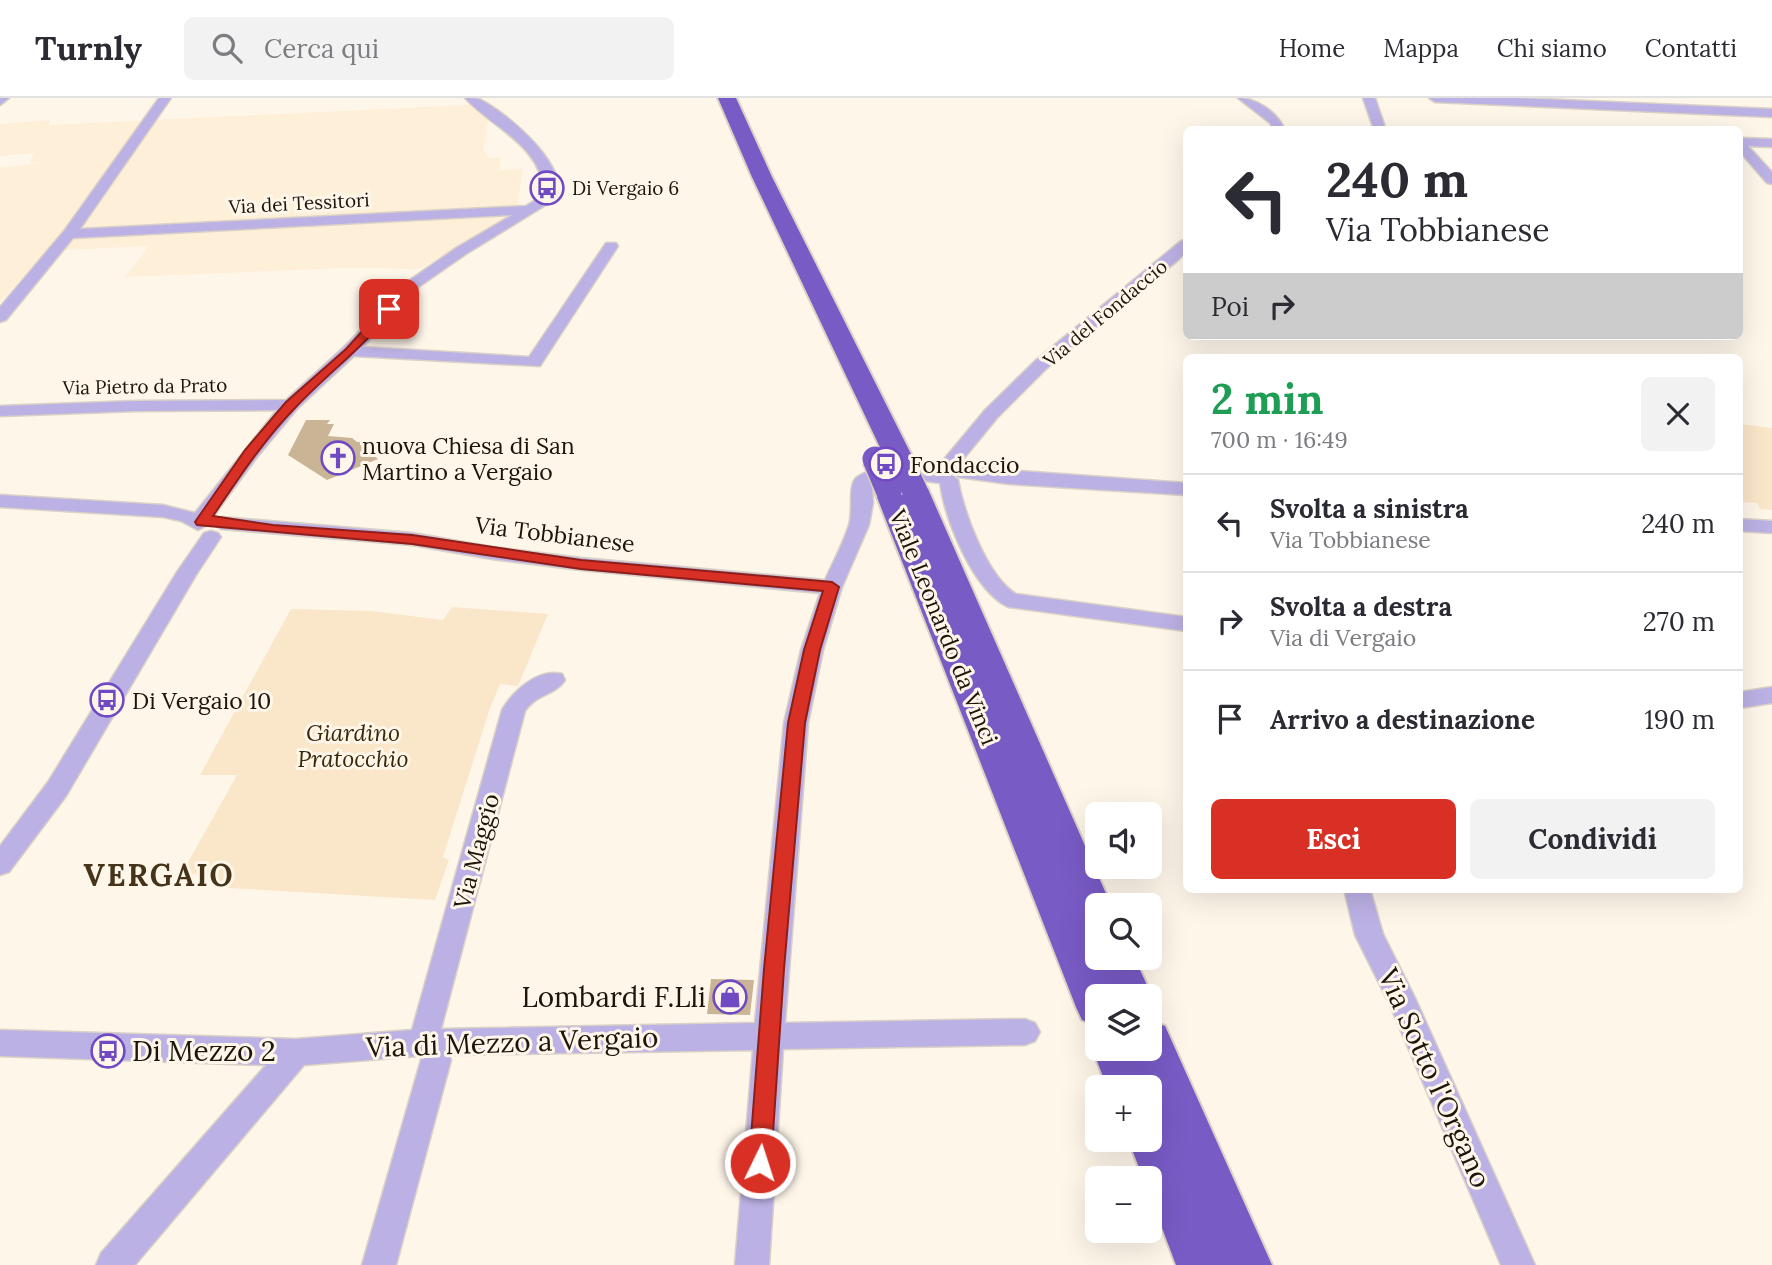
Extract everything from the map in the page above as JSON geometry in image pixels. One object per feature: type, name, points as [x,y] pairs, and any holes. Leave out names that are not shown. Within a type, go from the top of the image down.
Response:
[{"type":"highway","name":"Viale Leonardo da Vinci","points":[[712,98],[787,273],[930,474],[1090,984]]},
{"type":"highway","name":"Viale Leonardo da Vinci","points":[[727,98],[762,177],[930,474],[1088,893]]},
{"type":"highway","points":[[1159,1061],[1247,1265]]},
{"type":"highway","points":[[1156,1152],[1202,1265]]},
{"type":"street","points":[[0,317],[69,234],[165,98]]},
{"type":"street","points":[[0,866],[57,789],[187,572],[206,548],[207,529],[217,499],[250,453],[291,405],[350,351],[412,285],[461,251],[552,195],[552,181],[546,166],[506,124],[471,98]]},
{"type":"street","points":[[1244,98],[1275,121],[1277,126]]},
{"type":"street","points":[[1369,98],[1379,126]]},
{"type":"street","points":[[1436,98],[1772,113]]},
{"type":"street","points":[[1683,98],[1713,123]]},
{"type":"street","points":[[1743,144],[1772,143]]},
{"type":"street","points":[[1743,147],[1772,180]]},
{"type":"street","name":"Via dei Tessitori","points":[[69,234],[531,210]]},
{"type":"street","points":[[350,351],[534,362],[611,246]]},
{"type":"street","name":"Via del Fondaccio","points":[[930,474],[966,443],[1053,353],[1183,248]]},
{"type":"street","name":"Via Pietro da Prato","points":[[0,411],[136,406],[291,405]]},
{"type":"street","points":[[930,474],[960,517],[991,584],[1006,598],[1016,602],[1183,624]]},
{"type":"street","points":[[752,1265],[796,723],[812,650],[832,587],[859,525],[863,503],[862,483],[875,476],[930,474],[1183,489]]},
{"type":"street","name":"Via Tobbianese","points":[[163,511],[192,508],[217,499]]},
{"type":"street","name":"Via Tobbianese","points":[[0,501],[163,511],[187,516],[207,529],[273,529],[412,539],[581,564],[832,587]]},
{"type":"street","points":[[1743,525],[1772,527]]},
{"type":"street","name":"Via Maggio","points":[[379,1265],[436,1060],[426,1029],[514,710],[524,695],[554,680]]},
{"type":"street","points":[[1743,700],[1772,695]]},
{"type":"street","name":"Via Sotto l'Organo","points":[[1358,893],[1369,935],[1402,1000],[1518,1265]]},
{"type":"street","name":"Via di Mezzo a Vergaio","points":[[0,1043],[296,1052],[430,1042],[1025,1032]]},
{"type":"street","points":[[113,1265],[296,1052]]},
{"type":"shaded area","points":[[488,104],[489,117],[483,150],[489,158],[501,158],[499,170],[523,169],[516,215],[419,269],[346,268],[125,277],[149,246],[46,251],[0,302],[0,168],[46,162],[29,163],[34,153],[0,156],[0,124],[50,120],[49,125]]},
{"type":"green space","points":[[1743,424],[1772,428],[1772,510],[1760,509],[1757,503],[1743,502]]},
{"type":"green space","name":"Giardino Pratocchio","points":[[452,607],[548,614],[518,686],[500,684],[489,711],[443,857],[449,860],[435,900],[213,887],[218,876],[182,873],[237,775],[200,775],[291,609],[371,611],[443,620]]},
{"type":"building","name":"nuova Chiesa di San Martino a Vergaio","points":[[306,420],[330,420],[327,424],[334,424],[328,436],[352,438],[357,442],[382,441],[370,452],[378,459],[327,480],[288,455]]},
{"type":"building","name":"Lombardi F.Lli","points":[[711,979],[754,980],[750,1015],[707,1014]]},
{"type":"place","name":"Di Vergaio 6","points":[[547,188]]},
{"type":"place","name":"nuova Chiesa di San Martino a Vergaio","points":[[338,458]]},
{"type":"place","name":"Fondaccio","points":[[886,464]]},
{"type":"place","name":"Di Vergaio 10","points":[[107,700]]},
{"type":"place","name":"Lombardi F.Lli","points":[[730,997]]},
{"type":"place","name":"Di Mezzo 2","points":[[108,1051]]},
{"type":"district","name":"VERGAIO","points":[[159,875]]},
{"type":"route","points":[[389,309],[350,351],[291,405],[250,453],[205,513],[202,522],[213,520],[273,529],[412,539],[492,553],[581,564],[832,587],[812,650],[796,723],[760,1163]]}]
